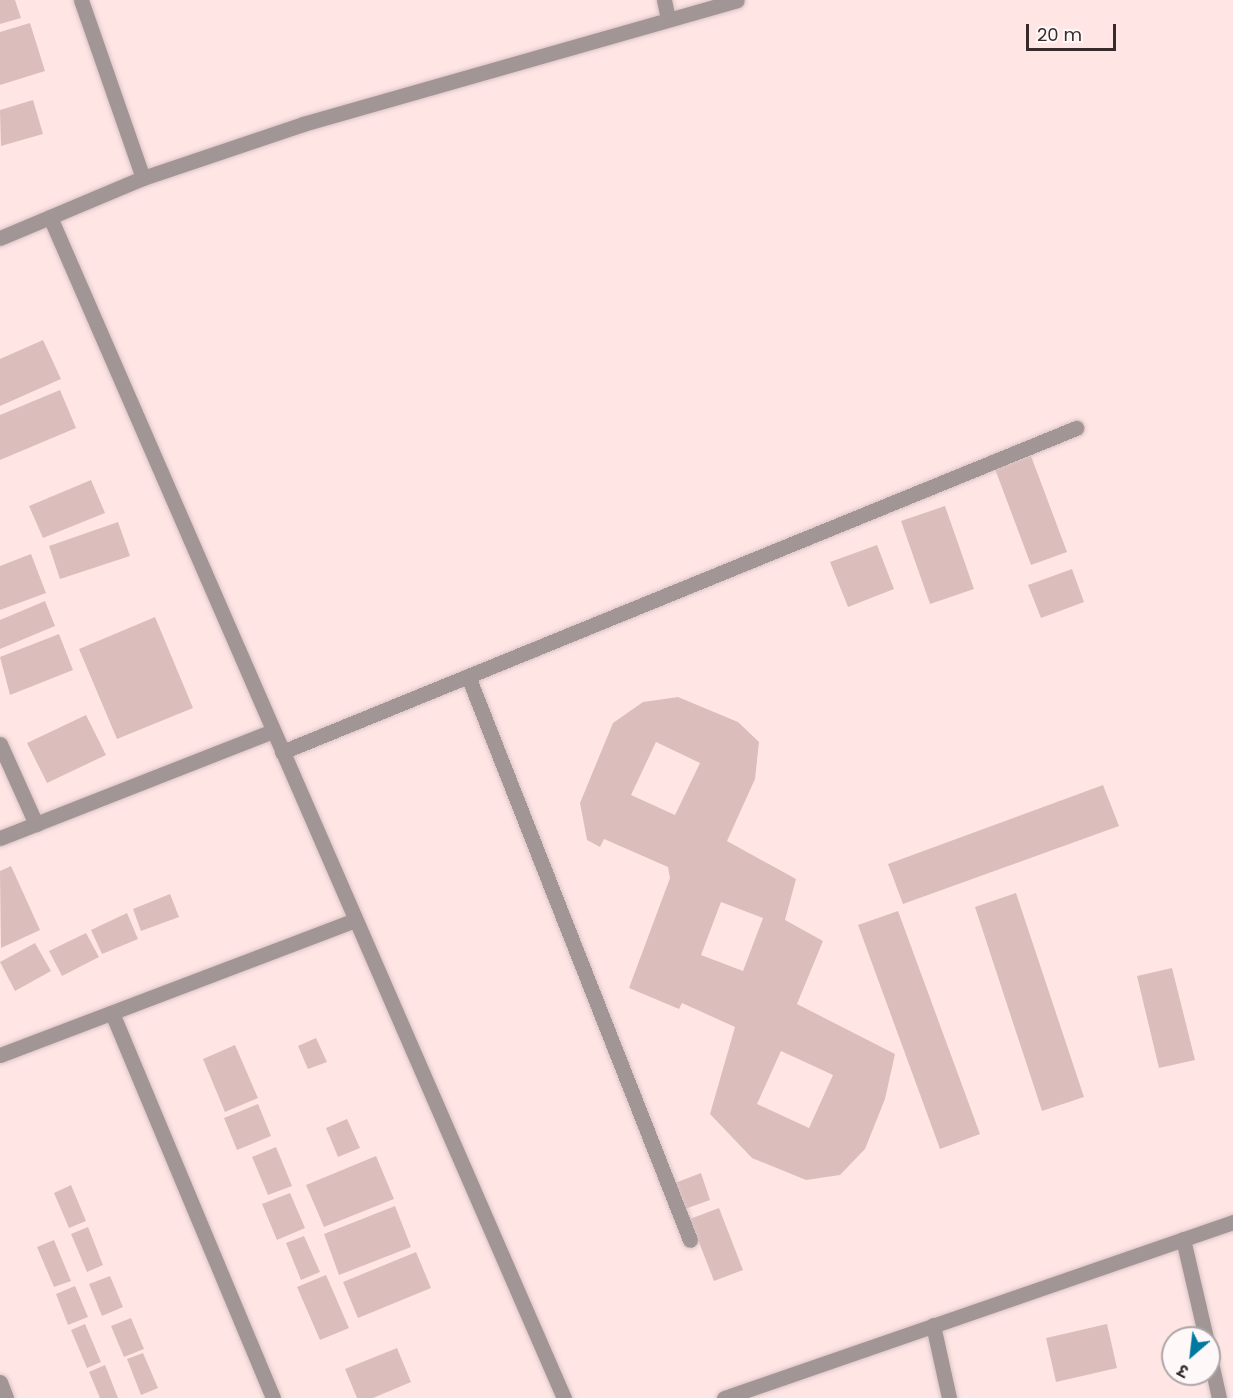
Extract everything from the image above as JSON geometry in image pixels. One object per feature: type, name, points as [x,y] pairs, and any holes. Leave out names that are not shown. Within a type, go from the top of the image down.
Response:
[{"type":"street","points":[[81,0],[143,178]]},
{"type":"street","points":[[664,0],[668,19]]},
{"type":"street","points":[[0,238],[143,178],[303,124],[737,0]]},
{"type":"street","points":[[50,217],[564,1398]]},
{"type":"street","points":[[282,752],[1076,428]]},
{"type":"street","points":[[468,676],[690,1240]]},
{"type":"street","points":[[0,838],[273,731]]},
{"type":"street","points":[[0,744],[36,824]]},
{"type":"street","points":[[0,1055],[355,920]]},
{"type":"street","points":[[112,1012],[273,1398]]},
{"type":"street","points":[[724,1398],[1233,1222]]},
{"type":"street","points":[[1184,1239],[1203,1326]]},
{"type":"street","points":[[933,1325],[949,1398]]},
{"type":"street","points":[[0,1382],[6,1398]]},
{"type":"building","points":[[0,0],[15,0],[21,18],[0,24]]},
{"type":"building","points":[[30,23],[45,71],[0,85],[0,32]]},
{"type":"building","points":[[33,100],[43,134],[1,146],[0,110]]},
{"type":"building","points":[[43,340],[61,379],[0,406],[0,359]]},
{"type":"building","points":[[60,390],[76,428],[0,460],[0,415]]},
{"type":"building","points":[[1031,456],[1067,552],[1031,565],[995,469]]},
{"type":"building","points":[[91,480],[105,513],[43,538],[29,506]]},
{"type":"building","points":[[945,506],[974,589],[930,604],[901,521]]},
{"type":"building","points":[[118,522],[130,556],[60,579],[49,546]]},
{"type":"building","points":[[877,545],[894,589],[848,607],[830,562]]},
{"type":"building","points":[[31,554],[46,593],[0,610],[0,566]]},
{"type":"building","points":[[1072,569],[1084,602],[1041,618],[1028,585]]},
{"type":"building","points":[[45,601],[55,626],[0,649],[0,620]]},
{"type":"building","points":[[155,617],[193,708],[117,739],[79,649]]},
{"type":"building","points":[[59,634],[73,670],[10,695],[0,657]]},
{"type":"building","points":[[678,697],[738,722],[759,742],[755,779],[727,841],[796,879],[785,920],[823,941],[797,1004],[895,1054],[885,1099],[865,1149],[840,1175],[806,1180],[752,1158],[710,1114],[735,1027],[682,1003],[679,1009],[629,988],[670,878],[668,867],[604,839],[600,847],[587,840],[580,803],[613,723],[643,702]],"holes":[[[656,742],[700,763],[675,815],[631,795]],[[721,902],[763,918],[743,971],[701,955]],[[781,1051],[833,1075],[809,1128],[757,1104]]]},
{"type":"building","points":[[86,715],[106,755],[47,783],[27,743]]},
{"type":"building","points":[[1103,785],[1119,826],[903,904],[888,864]]},
{"type":"building","points":[[11,866],[40,930],[1,948],[0,871]]},
{"type":"building","points":[[1016,893],[1084,1097],[1042,1111],[975,907]]},
{"type":"building","points":[[170,894],[179,917],[141,931],[133,909]]},
{"type":"building","points":[[898,911],[980,1134],[940,1149],[858,925]]},
{"type":"building","points":[[127,913],[138,939],[102,954],[91,930]]},
{"type":"building","points":[[86,933],[99,957],[62,976],[49,951]]},
{"type":"building","points":[[35,943],[51,971],[15,991],[0,962]]},
{"type":"building","points":[[1172,968],[1195,1060],[1159,1068],[1137,976]]},
{"type":"building","points":[[316,1038],[327,1062],[308,1069],[298,1046]]},
{"type":"building","points":[[235,1045],[258,1098],[225,1112],[203,1059]]},
{"type":"building","points":[[258,1104],[271,1136],[237,1150],[224,1118]]},
{"type":"building","points":[[347,1119],[360,1148],[338,1157],[326,1128]]},
{"type":"building","points":[[276,1147],[292,1186],[268,1195],[252,1157]]},
{"type":"building","points":[[376,1156],[394,1199],[324,1227],[306,1185]]},
{"type":"building","points":[[701,1173],[710,1200],[685,1209],[675,1183]]},
{"type":"building","points":[[71,1185],[86,1221],[69,1228],[54,1193]]},
{"type":"building","points":[[290,1193],[305,1228],[277,1240],[262,1204]]},
{"type":"building","points":[[395,1206],[411,1247],[339,1275],[324,1234]]},
{"type":"building","points":[[719,1208],[743,1270],[714,1281],[690,1219]]},
{"type":"building","points":[[88,1227],[103,1265],[87,1272],[71,1234]]},
{"type":"building","points":[[304,1236],[320,1272],[301,1280],[286,1243]]},
{"type":"building","points":[[54,1240],[71,1281],[54,1287],[37,1247]]},
{"type":"building","points":[[416,1252],[431,1288],[358,1318],[343,1282]]},
{"type":"building","points":[[326,1275],[349,1328],[320,1340],[297,1287]]},
{"type":"building","points":[[110,1276],[123,1307],[102,1316],[89,1284]]},
{"type":"building","points":[[75,1286],[88,1317],[68,1325],[56,1294]]},
{"type":"building","points":[[131,1318],[144,1349],[124,1357],[111,1326]]},
{"type":"building","points":[[85,1324],[101,1362],[87,1368],[71,1330]]},
{"type":"building","points":[[1107,1324],[1117,1368],[1056,1382],[1046,1338]]},
{"type":"building","points":[[397,1348],[411,1382],[373,1398],[357,1398],[345,1369]]},
{"type":"building","points":[[143,1353],[158,1388],[141,1395],[127,1359]]},
{"type":"building","points":[[105,1365],[118,1398],[100,1398],[89,1372]]}]
